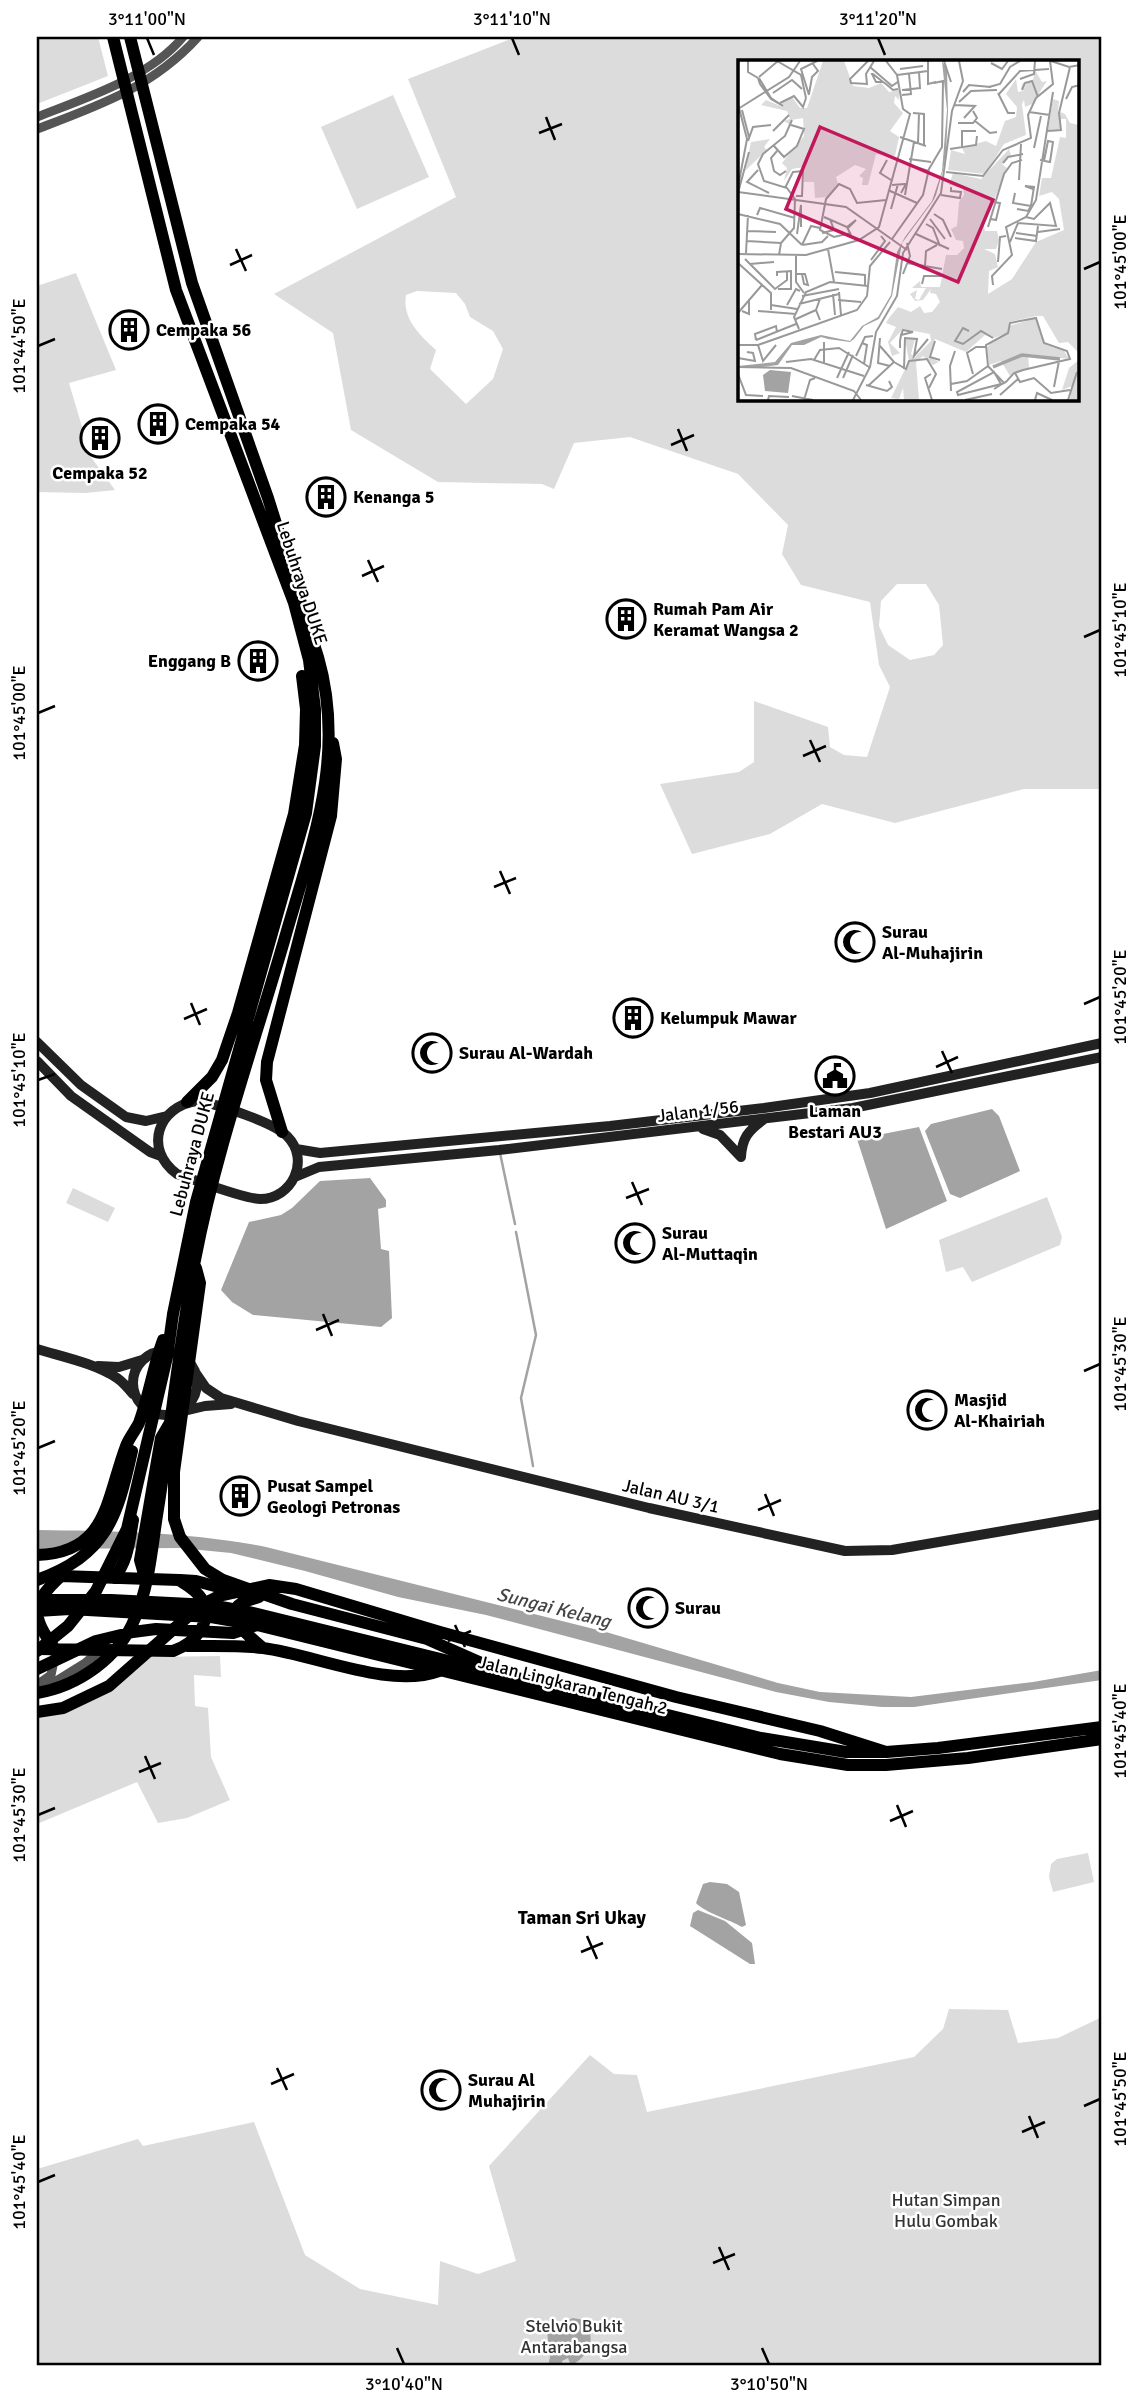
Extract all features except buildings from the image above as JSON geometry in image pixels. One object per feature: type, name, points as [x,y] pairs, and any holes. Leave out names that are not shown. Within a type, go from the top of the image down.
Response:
[{"type":"highway","name":"Lebuhraya DUKE","points":[[113,37],[176,290],[294,603],[309,660],[315,709],[315,746],[306,813],[196,1202],[173,1314]]},
{"type":"highway","name":"Lebuhraya DUKE","points":[[130,37],[192,283],[272,510],[322,670],[331,732],[320,816],[231,1113],[206,1204],[195,1261]]},
{"type":"highway","points":[[187,1102],[205,1086],[222,1060],[238,1013],[294,814],[305,745],[306,709],[294,603]]},
{"type":"highway","points":[[282,1132],[266,1080],[267,1062],[331,816],[336,759],[331,732]]},
{"type":"highway","points":[[195,1261],[200,1283],[174,1472],[174,1519],[180,1537],[205,1569],[223,1580],[292,1604]]},
{"type":"highway","points":[[37,1692],[69,1684],[106,1660],[134,1622],[143,1599],[195,1261]]},
{"type":"highway","points":[[37,1579],[59,1572],[87,1554],[112,1522],[125,1483],[160,1347],[173,1314]]},
{"type":"highway","points":[[37,1650],[68,1626],[96,1591],[127,1529],[167,1357],[173,1314]]},
{"type":"highway","points":[[114,1578],[127,1557],[135,1508],[151,1445],[152,1428],[138,1401]]},
{"type":"highway","points":[[149,1579],[144,1574],[140,1560],[161,1438],[166,1427],[180,1412]]},
{"type":"highway","points":[[37,1555],[53,1555],[69,1550],[92,1534],[107,1511],[126,1445],[139,1422]]},
{"type":"highway","points":[[37,1579],[61,1576],[196,1581],[427,1639],[504,1673]]},
{"type":"highway","points":[[54,1649],[37,1621],[37,1606],[41,1596],[61,1576]]},
{"type":"highway","points":[[179,1580],[195,1591],[205,1612],[204,1626],[187,1646]]},
{"type":"highway","points":[[37,1712],[63,1708],[109,1686],[201,1605],[219,1595],[269,1585],[296,1588],[440,1632],[676,1697],[820,1731],[886,1752]]},
{"type":"highway","points":[[259,1597],[237,1607],[236,1620],[241,1629],[264,1648]]},
{"type":"highway","name":"Jalan Lingkaran Tengah 2","points":[[37,1600],[111,1600],[210,1605],[286,1620],[785,1743],[846,1752],[938,1748],[1102,1727]]},
{"type":"highway","name":"Jalan Lingkaran Tengah 2","points":[[37,1611],[70,1609],[212,1617],[257,1625],[780,1754],[848,1765],[886,1765],[968,1758],[1102,1739]]},
{"type":"highway","points":[[37,1669],[96,1641],[133,1632],[156,1629],[233,1633],[257,1625]]},
{"type":"highway","points":[[37,1650],[173,1651],[187,1646],[264,1648],[396,1677],[423,1677],[439,1671]]},
{"type":"main road","points":[[37,1042],[80,1085],[126,1117],[146,1121],[167,1116]]},
{"type":"main road","name":"Jalan 1/56","points":[[296,1149],[313,1153],[333,1152],[610,1126],[764,1108],[870,1093],[1102,1043]]},
{"type":"main road","name":"Jalan 1/56","points":[[295,1177],[319,1167],[499,1150],[872,1106],[1102,1057]]},
{"type":"main road","points":[[37,1061],[71,1096],[150,1152],[161,1156]]},
{"type":"main road","points":[[187,1102],[206,1102],[274,1126],[288,1137],[296,1149],[295,1177],[289,1187],[278,1195],[254,1198],[177,1174],[165,1163],[157,1141],[158,1132],[167,1116],[173,1109],[187,1102]]},
{"type":"main road","points":[[692,1127],[720,1135],[741,1157],[742,1142],[747,1133],[766,1118]]},
{"type":"main road","points":[[37,1349],[91,1366],[117,1378],[138,1401],[156,1414],[180,1412],[193,1398],[196,1390],[195,1372],[190,1363],[173,1352],[162,1351],[119,1367],[91,1366]]},
{"type":"main road","points":[[138,1401],[134,1377],[144,1359]]},
{"type":"main road","name":"Jalan AU 3/1","points":[[195,1372],[206,1388],[221,1398],[322,1428],[649,1508],[845,1551],[892,1550],[1102,1514]]},
{"type":"main road","name":"Jalan AU 3/1","points":[[180,1412],[205,1406],[239,1404]]},
{"type":"street","points":[[37,117],[110,88],[157,60],[183,37]]},
{"type":"street","points":[[37,129],[114,99],[161,71],[198,37]]},
{"type":"street","points":[[37,1685],[51,1675],[54,1668],[54,1649]]},
{"type":"street","points":[[37,1692],[64,1677],[101,1650]]},
{"type":"green space","points":[[37,37],[98,37],[108,76],[37,104]]},
{"type":"green space","points":[[516,37],[1102,37],[1102,800],[1099,789],[1024,789],[895,823],[822,804],[770,834],[692,854],[660,784],[739,772],[754,762],[754,701],[828,727],[830,747],[844,755],[867,757],[890,687],[879,665],[870,602],[801,585],[782,554],[788,525],[738,474],[630,437],[574,443],[554,489],[542,484],[438,482],[351,430],[333,333],[274,294],[456,197],[408,79]],"holes":[[[417,291],[456,293],[465,304],[470,317],[493,331],[503,349],[493,379],[466,404],[430,369],[436,350],[418,332],[405,304],[406,295]],[[897,584],[926,584],[939,605],[943,645],[934,655],[910,660],[888,645],[879,626],[881,601]]]},
{"type":"green space","points":[[393,95],[429,177],[357,209],[321,127]]},
{"type":"green space","points":[[76,273],[116,370],[69,383],[91,457],[115,490],[86,493],[37,492],[37,286]]},
{"type":"green space","points":[[73,1188],[115,1208],[108,1222],[66,1203]]},
{"type":"green space","points":[[1047,1197],[1062,1237],[1060,1245],[972,1282],[963,1267],[946,1272],[939,1240]]},
{"type":"green space","points":[[220,1656],[221,1677],[194,1675],[195,1706],[208,1708],[211,1757],[230,1800],[187,1818],[158,1823],[137,1782],[37,1824],[37,1712],[73,1708],[151,1657]]},
{"type":"green space","points":[[1088,1853],[1094,1882],[1053,1892],[1049,1877],[1051,1864],[1057,1859]]},
{"type":"green space","name":"Hutan Simpan Hulu Gombak","points":[[949,2009],[1008,2010],[1018,2043],[1058,2038],[1102,2017],[1102,2366],[37,2366],[37,2169],[138,2139],[143,2146],[254,2122],[305,2255],[360,2289],[438,2305],[440,2261],[478,2274],[516,2261],[489,2166],[590,2055],[614,2074],[637,2075],[647,2112],[914,2057],[943,2029]]},
{"type":"shaded area","points":[[992,1109],[999,1116],[1020,1171],[960,1198],[950,1194],[925,1131],[931,1124]]},
{"type":"shaded area","points":[[919,1127],[947,1201],[886,1229],[857,1139]]},
{"type":"shaded area","points":[[370,1178],[386,1200],[386,1207],[378,1209],[381,1249],[389,1251],[392,1318],[381,1327],[253,1315],[232,1302],[221,1290],[249,1222],[281,1215],[320,1181]]},
{"type":"shaded area","points":[[37,1530],[181,1535],[266,1547],[606,1632],[778,1683],[820,1692],[911,1697],[1033,1682],[1102,1670],[1102,1680],[914,1707],[829,1702],[776,1692],[486,1615],[398,1597],[231,1553],[180,1548],[37,1549]]},
{"type":"shaded area","points":[[703,1884],[727,1884],[739,1892],[746,1925],[742,1927],[696,1903]]},
{"type":"shaded area","points":[[698,1910],[725,1921],[752,1943],[755,1964],[750,1964],[690,1926],[693,1913]]},
{"type":"shaded area","points":[[573,2318],[584,2320],[590,2334],[590,2346],[571,2366],[568,2358],[562,2361],[563,2366],[548,2366],[550,2357],[547,2331]]},
{"type":"waterway","points":[[500,1153],[515,1224]]},
{"type":"waterway","points":[[516,1232],[536,1335],[521,1398],[533,1466]]},
{"type":"place","name":"Cempaka 56","points":[[129,330]]},
{"type":"place","name":"Cempaka 54","points":[[158,424]]},
{"type":"place","name":"Cempaka 52","points":[[100,438]]},
{"type":"place","name":"Kenanga 5","points":[[326,497]]},
{"type":"place","name":"Rumah Pam Air Keramat Wangsa 2","points":[[626,619]]},
{"type":"place","name":"Enggang B","points":[[258,661]]},
{"type":"place","name":"Surau Al-Muhajirin","points":[[855,942]]},
{"type":"place","name":"Kelumpuk Mawar","points":[[633,1018]]},
{"type":"place","name":"Surau Al-Wardah","points":[[432,1053]]},
{"type":"place","name":"Laman Bestari AU3","points":[[835,1076]]},
{"type":"place","name":"Surau Al-Muttaqin","points":[[635,1243]]},
{"type":"place","name":"Masjid Al-Khairiah","points":[[927,1410]]},
{"type":"place","name":"Pusat Sampel Geologi Petronas","points":[[240,1496]]},
{"type":"place","name":"Surau","points":[[648,1608]]},
{"type":"place","name":"Surau Al Muhajirin","points":[[441,2090]]},
{"type":"district","name":"Taman Sri Ukay","points":[[582,1917]]},
{"type":"water label","name":"Sungai Kelang","points":[[554,1607]]},
{"type":"park label","name":"Stelvio Bukit Antarabangsa","points":[[574,2336]]}]
